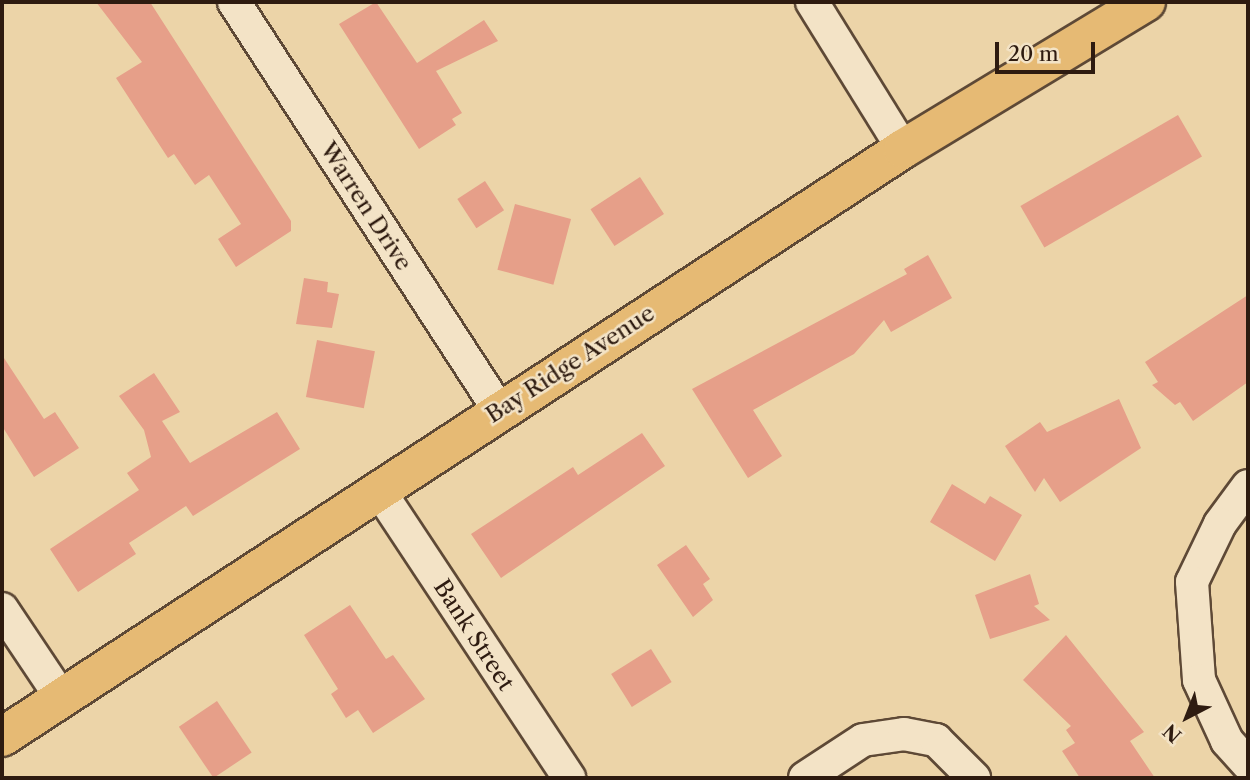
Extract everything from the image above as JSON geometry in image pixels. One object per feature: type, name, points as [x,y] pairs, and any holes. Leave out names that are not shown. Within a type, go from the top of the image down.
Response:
[{"type":"main road","name":"Bay Ridge Avenue","points":[[2,737],[380,492],[499,410],[903,149],[1146,2]]},
{"type":"street","name":"Warren Drive","points":[[234,2],[499,410]]},
{"type":"street","points":[[812,2],[903,149]]},
{"type":"street","points":[[1248,486],[1220,524],[1192,582],[1199,680],[1227,741],[1248,764]]},
{"type":"street","name":"Bank Street","points":[[380,492],[569,778]]},
{"type":"street","points":[[2,608],[61,697]]},
{"type":"street","points":[[805,778],[863,740],[904,734],[936,740],[974,778]]},
{"type":"building","points":[[96,2],[150,2],[291,221],[291,231],[236,267],[218,239],[241,224],[209,175],[195,185],[174,154],[168,158],[116,78],[142,62]]},
{"type":"building","points":[[376,2],[417,63],[484,20],[498,41],[436,71],[462,113],[452,119],[456,125],[419,149],[339,24]]},
{"type":"building","points":[[1178,115],[1202,157],[1044,248],[1020,206]]},
{"type":"building","points":[[640,177],[664,214],[614,246],[591,209]]},
{"type":"building","points":[[485,181],[504,210],[476,228],[457,199]]},
{"type":"building","points":[[515,204],[571,219],[553,285],[497,270]]},
{"type":"building","points":[[928,255],[952,298],[891,332],[884,320],[854,354],[753,410],[782,456],[748,478],[692,389],[907,274],[904,269]]},
{"type":"building","points":[[304,278],[328,282],[327,292],[339,294],[332,328],[296,324]]},
{"type":"building","points":[[1248,295],[1248,382],[1193,421],[1180,402],[1175,405],[1152,385],[1158,382],[1145,362]]},
{"type":"building","points":[[317,340],[375,351],[364,408],[306,397]]},
{"type":"building","points":[[2,355],[44,419],[55,412],[79,448],[34,477],[2,426]]},
{"type":"building","points":[[154,373],[180,412],[162,421],[190,463],[277,412],[300,449],[193,516],[186,506],[129,543],[136,554],[78,592],[50,549],[139,490],[127,473],[151,457],[144,430],[119,396]]},
{"type":"building","points":[[1119,399],[1141,448],[1060,502],[1044,478],[1035,492],[1005,446],[1040,422],[1047,432]]},
{"type":"building","points":[[642,433],[665,466],[501,578],[471,534],[573,467],[578,475]]},
{"type":"building","points":[[952,484],[985,504],[990,496],[1022,515],[995,561],[930,522]]},
{"type":"building","points":[[686,545],[710,579],[703,584],[713,600],[693,617],[657,565]]},
{"type":"building","points":[[1030,574],[1039,604],[1034,606],[1050,620],[990,639],[975,595]]},
{"type":"building","points":[[350,605],[386,659],[393,655],[425,699],[373,733],[358,710],[346,718],[331,694],[338,689],[304,635]]},
{"type":"building","points":[[1066,635],[1144,732],[1130,741],[1155,778],[1080,778],[1062,751],[1075,743],[1066,730],[1071,726],[1023,680]]},
{"type":"building","points":[[651,649],[672,682],[632,707],[611,674]]},
{"type":"building","points":[[217,701],[252,752],[213,778],[179,727]]}]
